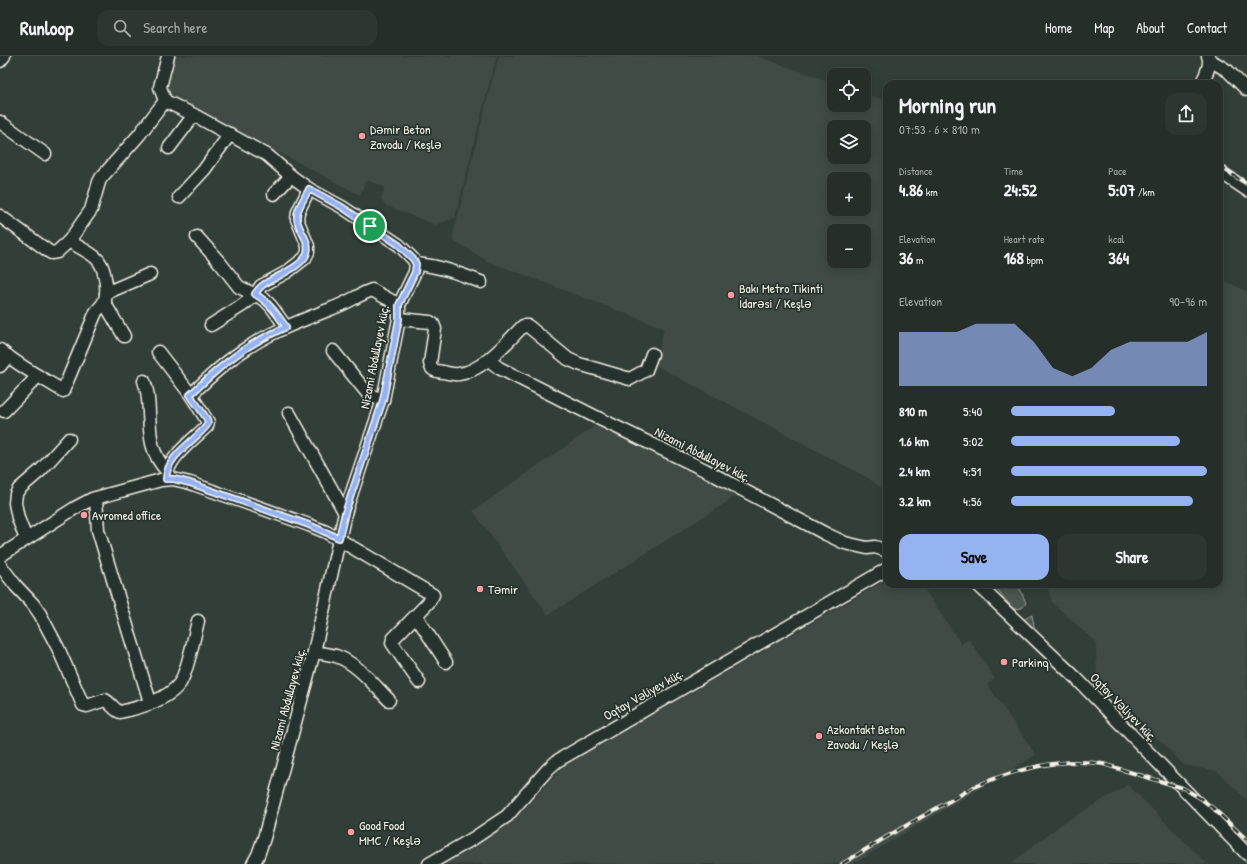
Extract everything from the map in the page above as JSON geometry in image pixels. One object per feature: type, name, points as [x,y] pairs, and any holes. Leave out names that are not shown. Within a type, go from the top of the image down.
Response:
[{"type":"street","points":[[0,61],[4,56]]},
{"type":"street","points":[[168,56],[160,87],[165,101],[230,134],[267,156],[290,176],[309,189],[342,207],[399,245],[416,264],[452,270],[481,282]]},
{"type":"street","points":[[1203,80],[1209,65],[1209,58]]},
{"type":"street","points":[[1209,58],[1228,71],[1247,90]]},
{"type":"street","points":[[0,217],[51,252],[57,252],[70,241],[91,210],[101,178],[139,135],[165,101]]},
{"type":"street","points":[[169,148],[194,115]]},
{"type":"street","points":[[0,122],[45,154]]},
{"type":"street","points":[[179,197],[204,170],[230,134]]},
{"type":"street","points":[[1223,174],[1247,190]]},
{"type":"street","points":[[274,194],[290,176]]},
{"type":"street","points":[[211,325],[243,305],[261,286],[288,272],[304,258],[308,252],[308,246],[297,219],[298,212],[309,189]]},
{"type":"street","points":[[198,237],[239,287],[264,299],[286,327]]},
{"type":"street","points":[[70,241],[97,259],[102,267],[105,279],[105,297],[124,336]]},
{"type":"street","name":"Nizami Abdullayev küç.","points":[[253,864],[264,838],[314,652],[345,513],[383,400],[399,319],[399,305],[415,272],[416,264]]},
{"type":"street","points":[[0,366],[4,353],[63,391],[96,312],[105,297],[150,274]]},
{"type":"street","points":[[190,395],[232,358],[258,341],[286,327],[338,306],[372,290],[399,305]]},
{"type":"street","points":[[399,319],[430,322],[433,324],[435,329],[430,363],[431,368],[434,370],[458,374],[471,371],[489,360],[523,326],[528,326],[568,359],[578,364],[630,379],[646,370],[652,354]]},
{"type":"street","points":[[333,351],[370,395],[383,400]]},
{"type":"street","points":[[0,556],[26,538],[92,499],[154,481],[167,475],[172,461],[208,424],[207,419],[158,352]]},
{"type":"street","name":"Nizami Abdullayev küç.","points":[[489,360],[499,368],[705,470],[826,534],[845,543],[867,548],[875,547],[883,550]]},
{"type":"street","points":[[4,411],[38,376]]},
{"type":"street","points":[[144,381],[148,398],[151,437],[156,455],[167,475],[174,479],[190,483],[309,525],[339,538],[433,595],[428,603],[393,639],[392,642],[419,682]]},
{"type":"street","points":[[289,413],[345,513]]},
{"type":"street","points":[[26,538],[18,518],[15,503],[16,494],[19,489],[41,470],[69,439]]},
{"type":"street","points":[[96,498],[98,530],[150,702]]},
{"type":"street","points":[[0,565],[40,614],[58,648],[83,705],[87,706],[105,700],[120,712],[164,697],[179,684],[184,675],[198,621]]},
{"type":"street","name":"Oqtay Vəliyev küç.","points":[[429,864],[474,838],[507,816],[548,769],[557,761],[883,571]]},
{"type":"street","name":"Oqtay Vəliyev küç.","points":[[981,588],[1076,678],[1247,854]]},
{"type":"street","points":[[416,616],[446,662]]},
{"type":"street","points":[[314,652],[337,657],[351,664],[389,700]]},
{"type":"shaded area","name":"Dəmir Beton Zavodu / Keşlə","points":[[171,56],[497,56],[455,218],[435,225],[385,205],[381,199],[385,187],[366,180],[360,195],[163,92]]},
{"type":"shaded area","name":"Bakı Metro Tikinti İdarəsi / Keşlə","points":[[499,56],[756,56],[827,81],[827,112],[871,112],[871,95],[883,100],[883,489],[868,478],[655,365],[664,328],[487,261],[452,239]]},
{"type":"shaded area","points":[[1223,282],[1247,291],[1247,800],[1217,771],[1184,765],[1097,676],[1096,643],[1052,602],[1047,588],[1223,588]]},
{"type":"shaded area","points":[[599,423],[738,495],[548,615],[473,511]]},
{"type":"shaded area","name":"Azkontakt Beton Zavodu / Keşlə","points":[[883,582],[883,588],[924,588],[961,644],[969,639],[995,679],[987,684],[1036,755],[853,864],[445,864],[514,820],[566,764]]},
{"type":"shaded area","points":[[996,588],[1020,588],[1026,603],[1022,608],[1013,609]]},
{"type":"shaded area","points":[[1032,615],[1035,631],[1023,620]]},
{"type":"shaded area","points":[[1128,785],[1207,864],[1010,864],[1063,823]]},
{"type":"railway","points":[[1223,169],[1247,184]]},
{"type":"railway","points":[[842,864],[974,787],[1021,770],[1037,766],[1071,762],[1103,764],[1183,788],[1213,808],[1247,840]]},
{"type":"place","name":"Dəmir Beton Zavodu / Keşlə","points":[[362,136]]},
{"type":"place","name":"Bakı Metro Tikinti İdarəsi / Keşlə","points":[[731,295]]},
{"type":"place","name":"Avromed office","points":[[84,515]]},
{"type":"place","name":"Təmir","points":[[480,589]]},
{"type":"place","name":"Parkinq","points":[[1004,662]]},
{"type":"place","name":"Azkontakt Beton Zavodu / Keşlə","points":[[819,736]]},
{"type":"place","name":"Good Food MMC / Keşlə","points":[[351,832]]},
{"type":"route","points":[[309,189],[342,207],[370,226],[399,245],[408,253],[416,264],[415,272],[400,300],[399,319],[383,400],[345,513],[339,538],[309,525],[190,483],[174,479],[166,479],[167,471],[172,461],[208,424],[207,419],[190,395],[232,358],[248,347],[286,327],[271,306],[264,299],[255,294],[261,286],[288,272],[304,258],[308,252],[308,246],[297,219],[298,212],[309,189]]}]
